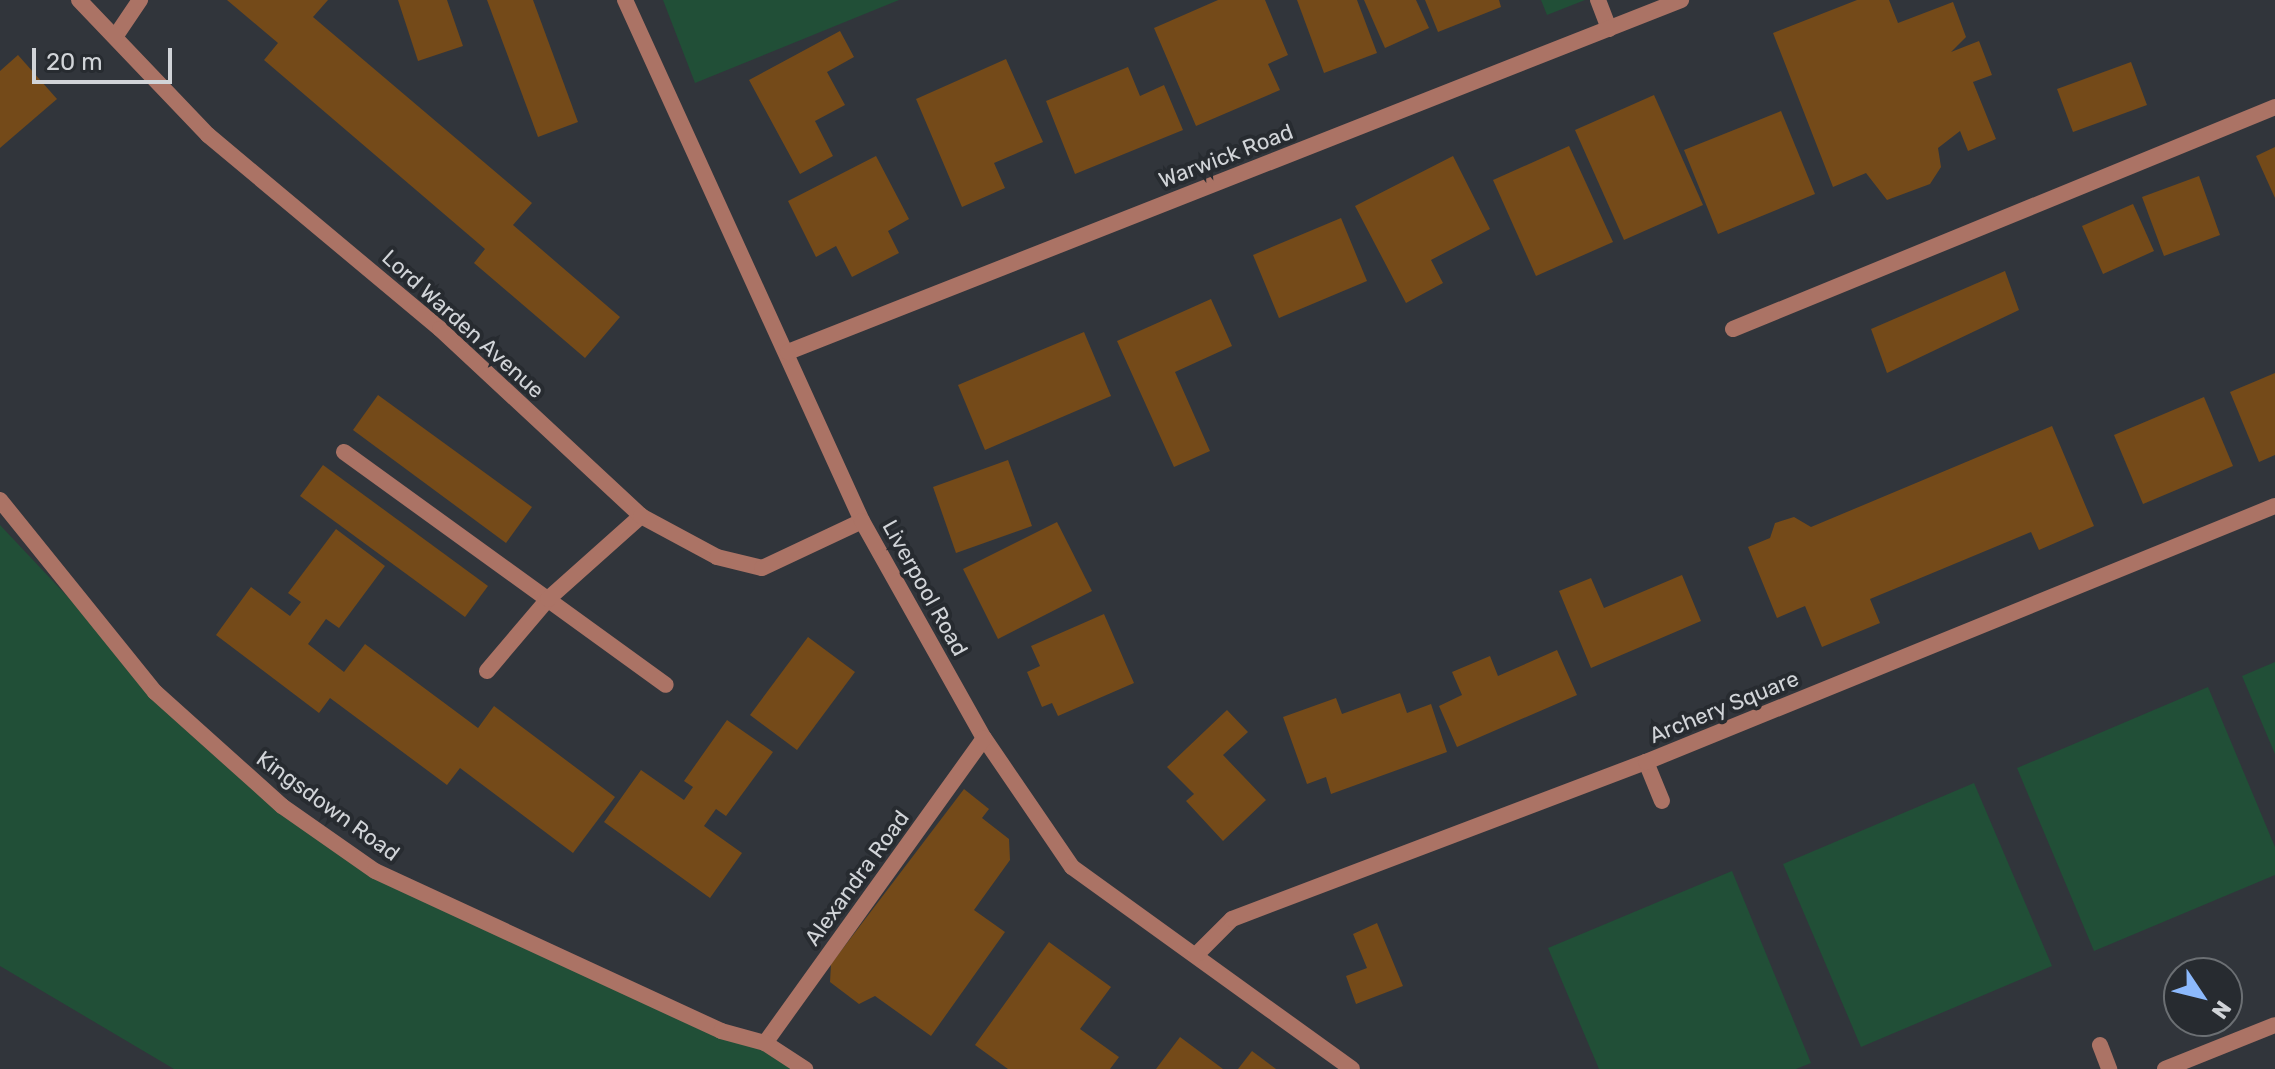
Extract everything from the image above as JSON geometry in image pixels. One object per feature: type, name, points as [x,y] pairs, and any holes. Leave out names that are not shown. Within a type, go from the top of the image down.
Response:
[{"type":"street","name":"Lord Warden Avenue","points":[[79,0],[208,135],[440,329],[641,516],[717,557],[762,568],[862,521]]},
{"type":"street","points":[[115,37],[140,0]]},
{"type":"street","name":"Liverpool Road","points":[[625,0],[657,84],[788,352],[862,521],[984,738],[1072,867],[1197,954],[1352,1069]]},
{"type":"street","points":[[1598,0],[1609,29]]},
{"type":"street","name":"Warwick Road","points":[[788,352],[1681,0]]},
{"type":"street","points":[[1733,329],[2275,107]]},
{"type":"street","points":[[344,452],[666,685]]},
{"type":"street","name":"Kingsdown Road","points":[[0,500],[155,692],[282,806],[375,871],[721,1031],[765,1043],[805,1069]]},
{"type":"street","name":"Archery Square","points":[[1197,954],[1232,919],[1646,762],[2275,506]]},
{"type":"street","points":[[487,671],[548,599],[641,516]]},
{"type":"street","name":"Alexandra Road","points":[[765,1043],[984,738]]},
{"type":"street","points":[[1646,762],[1662,801]]},
{"type":"street","points":[[2165,1069],[2275,1025]]},
{"type":"street","points":[[2100,1045],[2109,1069]]},
{"type":"green space","points":[[663,0],[899,0],[695,83]]},
{"type":"green space","points":[[1541,0],[1585,0],[1547,15]]},
{"type":"green space","points":[[0,525],[199,736],[375,871],[805,1069],[174,1069],[0,966]]},
{"type":"green space","points":[[2275,662],[2275,754],[2242,676]]},
{"type":"green space","points":[[2208,687],[2275,847],[2275,875],[2094,951],[2017,768]]},
{"type":"green space","points":[[1974,783],[2052,966],[1861,1047],[1783,864]]},
{"type":"green space","points":[[1732,871],[1811,1063],[1796,1069],[1599,1069],[1548,948]]},
{"type":"building","points":[[227,0],[328,0],[313,17],[532,203],[513,225],[620,317],[585,358],[474,263],[485,249],[264,60],[278,43]]},
{"type":"building","points":[[398,0],[447,0],[463,46],[418,61]]},
{"type":"building","points":[[487,0],[533,0],[578,122],[538,137]]},
{"type":"building","points":[[1218,0],[1265,0],[1288,55],[1268,64],[1280,90],[1196,126],[1154,28]]},
{"type":"building","points":[[1297,0],[1357,0],[1377,53],[1324,73]]},
{"type":"building","points":[[1364,0],[1416,0],[1429,28],[1385,48]]},
{"type":"building","points":[[1425,0],[1499,0],[1501,7],[1438,32]]},
{"type":"building","points":[[1857,0],[1889,0],[1898,23],[1953,2],[1966,37],[1951,52],[1979,41],[1992,75],[1973,82],[1996,139],[1968,151],[1960,131],[1938,148],[1941,167],[1930,184],[1887,200],[1866,173],[1833,187],[1773,33]]},
{"type":"building","points":[[840,31],[854,57],[827,72],[845,105],[815,121],[833,156],[800,174],[749,80]]},
{"type":"building","points":[[18,55],[57,99],[0,148],[0,71]]},
{"type":"building","points":[[1006,59],[1043,142],[994,163],[1005,188],[962,207],[916,99]]},
{"type":"building","points":[[2131,62],[2147,105],[2073,132],[2057,89]]},
{"type":"building","points":[[1128,67],[1140,96],[1164,85],[1183,130],[1075,174],[1046,101]]},
{"type":"building","points":[[1654,95],[1703,205],[1624,240],[1575,130]]},
{"type":"building","points":[[1781,111],[1815,194],[1718,234],[1684,150]]},
{"type":"building","points":[[1569,146],[1613,242],[1536,276],[1493,180]]},
{"type":"building","points":[[2275,147],[2275,198],[2256,156]]},
{"type":"building","points":[[876,156],[909,219],[888,231],[899,253],[852,277],[836,246],[816,257],[788,201]]},
{"type":"building","points":[[1453,156],[1490,229],[1431,260],[1443,283],[1406,303],[1355,206]]},
{"type":"building","points":[[2199,176],[2220,235],[2164,256],[2142,197]]},
{"type":"building","points":[[2133,204],[2154,251],[2103,274],[2082,226]]},
{"type":"building","points":[[1341,218],[1367,281],[1279,318],[1253,255]]},
{"type":"building","points":[[2005,271],[2019,310],[1887,373],[1871,329]]},
{"type":"building","points":[[1211,299],[1232,346],[1175,372],[1210,451],[1174,467],[1117,341]]},
{"type":"building","points":[[1084,332],[1111,396],[985,450],[958,385]]},
{"type":"building","points":[[2275,373],[2275,455],[2259,462],[2230,392]]},
{"type":"building","points":[[378,395],[532,507],[506,543],[353,430]]},
{"type":"building","points":[[2204,397],[2233,466],[2143,504],[2114,435]]},
{"type":"building","points":[[2052,426],[2094,526],[2039,550],[2031,532],[1870,599],[1880,623],[1822,647],[1805,606],[1777,618],[1748,547],[1770,538],[1775,523],[1794,517],[1811,527]]},
{"type":"building","points":[[1008,460],[1032,526],[956,553],[933,487]]},
{"type":"building","points":[[323,465],[488,586],[465,617],[300,496]]},
{"type":"building","points":[[1057,522],[1092,591],[998,639],[963,569]]},
{"type":"building","points":[[336,529],[385,566],[339,628],[326,619],[308,644],[344,672],[365,644],[478,728],[494,706],[615,797],[573,853],[460,768],[447,785],[330,698],[319,713],[216,635],[251,587],[290,616],[301,602],[288,593]]},
{"type":"building","points":[[1682,575],[1701,621],[1591,668],[1559,591],[1591,578],[1604,608]]},
{"type":"building","points":[[1104,614],[1134,683],[1058,716],[1052,703],[1042,707],[1027,672],[1040,666],[1031,646]]},
{"type":"building","points":[[808,637],[855,672],[797,750],[750,715]]},
{"type":"building","points":[[1557,650],[1577,695],[1457,747],[1439,706],[1462,695],[1452,672],[1490,656],[1498,676]]},
{"type":"building","points":[[1400,693],[1407,713],[1431,704],[1447,752],[1331,794],[1326,777],[1307,784],[1283,717],[1336,698],[1342,714]]},
{"type":"building","points":[[1227,710],[1248,732],[1223,755],[1266,800],[1223,841],[1186,801],[1194,794],[1167,767]]},
{"type":"building","points":[[727,720],[773,752],[726,816],[716,809],[704,826],[742,853],[710,898],[604,822],[641,770],[684,800],[693,787],[684,781]]},
{"type":"building","points":[[964,789],[989,809],[982,818],[1009,839],[1010,860],[974,910],[1005,932],[931,1036],[875,996],[859,1004],[830,982],[831,964]]},
{"type":"building","points":[[1377,923],[1403,986],[1356,1004],[1346,976],[1367,968],[1353,934]]},
{"type":"building","points":[[1049,942],[1111,987],[1080,1029],[1119,1057],[1110,1069],[1008,1069],[975,1045]]},
{"type":"building","points":[[1180,1037],[1223,1069],[1156,1069]]},
{"type":"building","points":[[1252,1051],[1276,1069],[1238,1069]]}]
